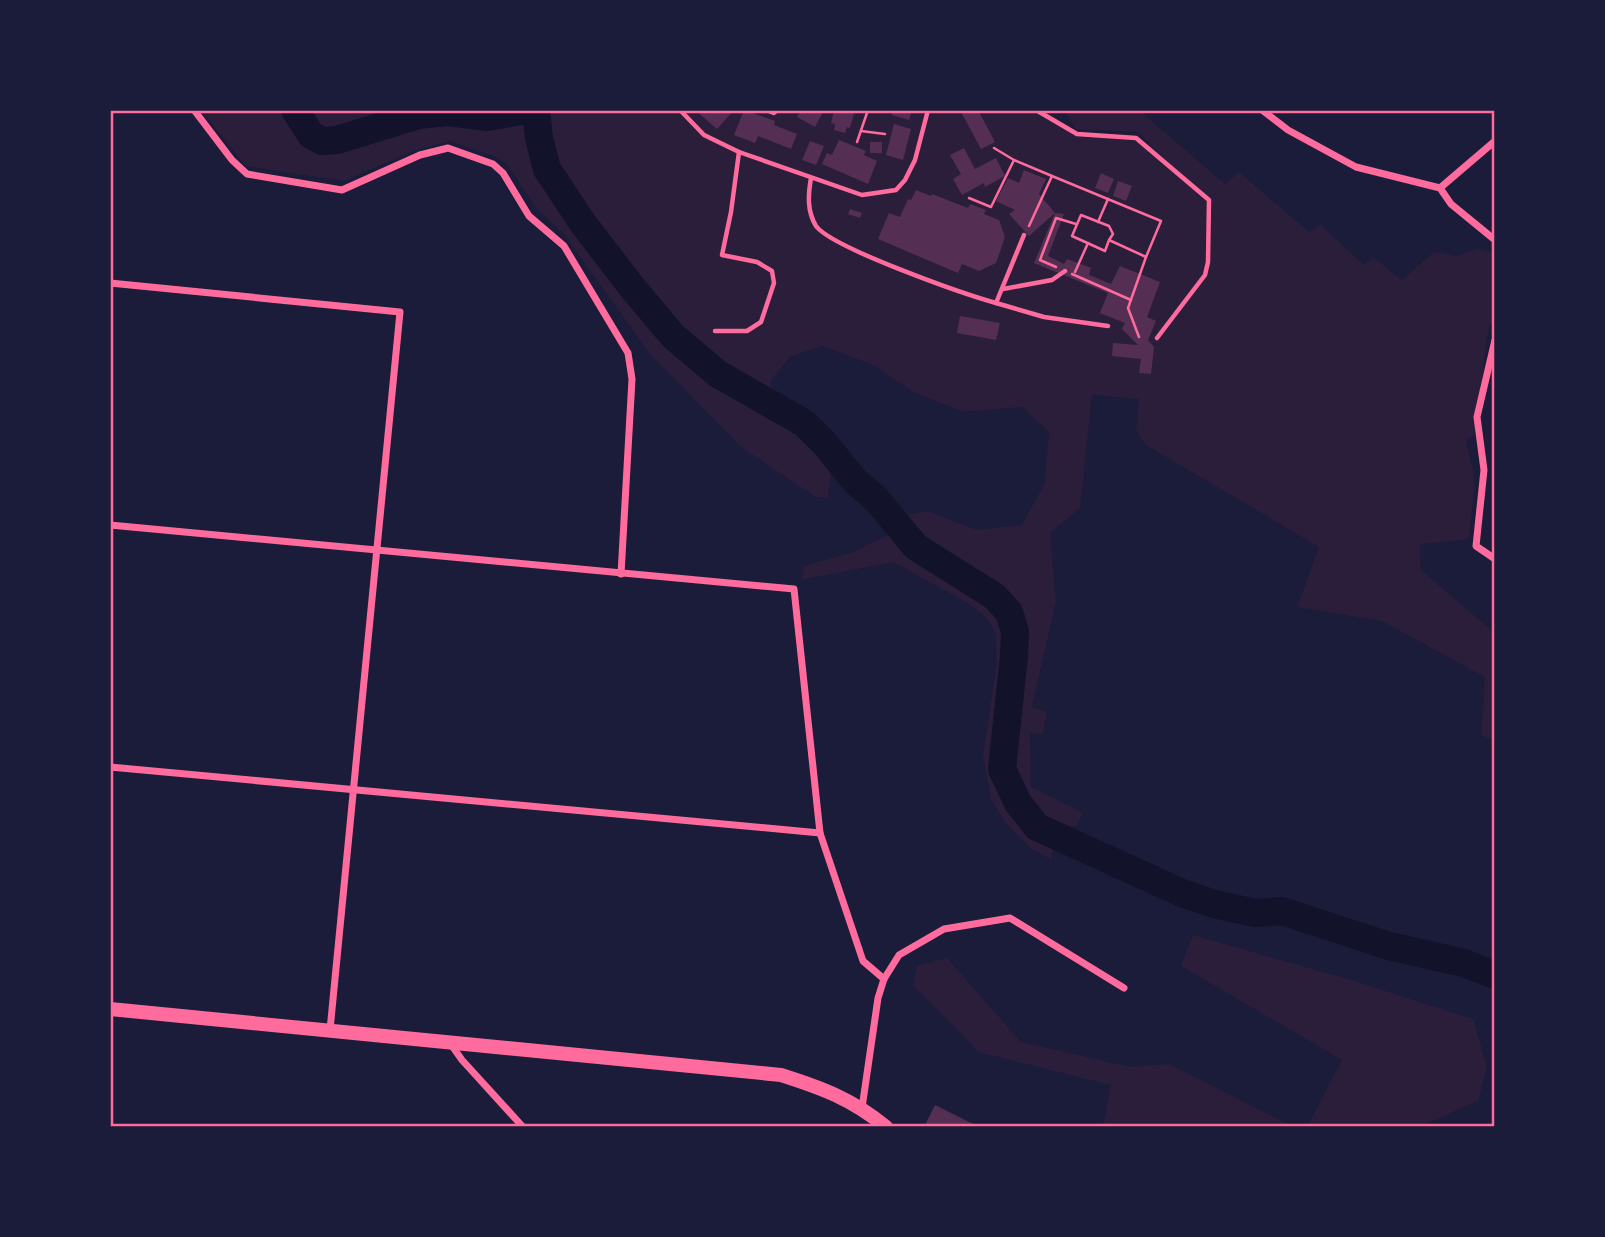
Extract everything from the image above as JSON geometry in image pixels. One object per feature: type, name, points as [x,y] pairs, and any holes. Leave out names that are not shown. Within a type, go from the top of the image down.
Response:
[{"type":"main road","points":[[110,1009],[781,1075],[839,1095],[887,1127]]},
{"type":"street","points":[[194,110],[232,160],[247,174],[342,190],[420,155],[448,148],[494,164],[503,173],[529,216],[564,246],[628,353],[632,379],[621,575]]},
{"type":"street","points":[[1262,110],[1288,130],[1356,167],[1440,188],[1451,204],[1495,240]]},
{"type":"street","points":[[1440,188],[1495,141]]},
{"type":"street","points":[[110,283],[400,312],[330,1030]]},
{"type":"street","points":[[1495,340],[1477,417],[1484,470],[1476,546],[1495,559]]},
{"type":"street","points":[[110,525],[621,575],[794,589],[820,833],[863,961],[884,979]]},
{"type":"street","points":[[110,767],[820,833]]},
{"type":"street","points":[[862,1108],[878,998],[884,979],[899,956],[944,929],[1010,918],[1124,988]]},
{"type":"street","points":[[448,1041],[523,1127]]},
{"type":"lane","points":[[680,110],[704,135],[739,152],[862,195],[896,190],[905,180],[915,160],[928,110]]},
{"type":"lane","points":[[1036,110],[1077,134],[1136,138],[1209,200],[1209,262],[1205,275],[1157,338]]},
{"type":"lane","points":[[715,331],[747,331],[761,322],[774,283],[772,271],[757,261],[722,255],[739,152]]},
{"type":"lane","points":[[811,178],[808,197],[811,214],[818,228],[836,241],[954,290],[1044,317],[1108,326]]},
{"type":"lane","points":[[996,303],[1024,235]]},
{"type":"lane","points":[[1002,289],[1052,280],[1065,271]]},
{"type":"path","points":[[764,110],[774,114],[779,110]]},
{"type":"path","points":[[857,142],[868,110]]},
{"type":"path","points":[[861,131],[885,134]]},
{"type":"path","points":[[994,148],[1014,160],[1161,221],[1128,308],[1139,337]]},
{"type":"path","points":[[969,198],[991,208],[1014,160]]},
{"type":"path","points":[[1024,235],[1052,176]]},
{"type":"path","points":[[1098,222],[1108,199]]},
{"type":"path","points":[[1081,215],[1109,226],[1112,234],[1105,251],[1072,236],[1076,225],[1081,215]]},
{"type":"path","points":[[1056,218],[1076,225]]},
{"type":"path","points":[[1109,240],[1146,257]]},
{"type":"path","points":[[1074,275],[1088,243]]},
{"type":"shaded area","points":[[201,110],[1043,110],[1077,131],[1138,135],[1160,153],[1138,132],[1076,129],[1064,110],[1139,110],[1225,184],[1239,172],[1309,232],[1321,225],[1364,265],[1374,258],[1402,280],[1434,252],[1457,256],[1477,249],[1493,252],[1495,314],[1488,332],[1474,436],[1466,439],[1475,482],[1469,539],[1420,544],[1421,570],[1495,633],[1495,741],[1481,735],[1485,677],[1382,621],[1297,607],[1319,547],[1146,445],[1136,429],[1139,399],[1092,395],[1080,508],[1050,533],[1056,601],[1032,707],[1047,712],[1043,734],[1030,733],[1031,787],[1083,813],[1077,826],[1053,825],[1011,800],[1014,818],[1053,847],[1052,860],[1030,848],[1005,822],[991,799],[983,755],[997,664],[996,633],[987,618],[966,602],[893,562],[801,580],[804,566],[851,553],[888,535],[903,516],[927,511],[977,530],[1022,525],[1045,483],[1049,432],[1022,407],[964,412],[913,392],[873,365],[823,346],[791,356],[771,380],[771,393],[806,410],[832,466],[828,498],[816,497],[741,447],[650,354],[563,233],[537,209],[507,164],[493,156],[449,141],[416,150],[344,181],[246,166]]},
{"type":"shaded area","points":[[1193,935],[1351,980],[1473,1019],[1487,1067],[1478,1101],[1418,1127],[1307,1127],[1342,1060],[1181,966]]},
{"type":"shaded area","points":[[947,958],[1021,1042],[1130,1067],[1169,1064],[1294,1127],[1103,1127],[1111,1085],[979,1052],[913,985],[917,966]]},
{"type":"building","points":[[695,110],[734,110],[717,129]]},
{"type":"building","points":[[744,110],[775,121],[774,125],[797,134],[791,149],[758,136],[755,143],[734,135]]},
{"type":"building","points":[[801,110],[824,110],[815,127],[797,117]]},
{"type":"building","points":[[834,110],[855,110],[850,128],[847,127],[845,133],[834,130],[835,124],[831,123]]},
{"type":"building","points":[[893,110],[912,110],[909,120],[892,115]]},
{"type":"building","points":[[960,110],[978,110],[995,142],[981,149]]},
{"type":"building","points":[[894,124],[911,129],[903,160],[886,155]]},
{"type":"building","points":[[839,140],[866,151],[864,155],[877,161],[868,184],[822,164],[827,153],[832,155]]},
{"type":"building","points":[[810,141],[824,146],[816,165],[802,160]]},
{"type":"building","points":[[870,142],[882,142],[882,153],[870,153]]},
{"type":"building","points":[[964,148],[975,169],[996,158],[1005,176],[962,195],[953,179],[961,174],[950,155]]},
{"type":"building","points":[[1024,170],[1046,179],[1039,194],[1055,213],[1029,236],[1009,214],[1015,210],[996,201],[1008,178],[1019,183]]},
{"type":"building","points":[[1101,173],[1114,179],[1108,193],[1095,188]]},
{"type":"building","points":[[1118,181],[1132,186],[1126,201],[1113,196]]},
{"type":"building","points":[[916,190],[968,208],[970,204],[986,210],[984,214],[999,220],[1005,237],[996,263],[979,271],[962,264],[958,273],[878,239],[889,213],[900,217],[908,199],[911,200]]},
{"type":"building","points":[[850,209],[862,213],[860,218],[848,214]]},
{"type":"building","points":[[1055,213],[1064,214],[1048,256],[1064,264],[1067,259],[1091,268],[1089,275],[1111,284],[1120,266],[1160,282],[1147,317],[1156,321],[1148,340],[1154,347],[1151,374],[1139,373],[1141,359],[1112,356],[1113,343],[1138,345],[1122,329],[1125,323],[1100,313],[1108,293],[1034,263]]},
{"type":"building","points":[[960,316],[1000,323],[996,340],[957,333]]},
{"type":"building","points":[[935,1105],[979,1127],[924,1127]]},
{"type":"waterway","points":[[295,110],[311,135],[322,141],[337,140],[418,115],[448,112],[487,117],[527,110]]},
{"type":"waterway","points":[[536,110],[539,138],[547,169],[582,222],[673,336],[718,374],[804,423],[855,481],[876,499],[916,547],[994,596],[1009,612],[1015,632],[1014,656],[1002,769],[1018,803],[1037,827],[1182,893],[1214,904],[1255,913],[1282,911],[1389,946],[1464,963],[1495,975]]}]
